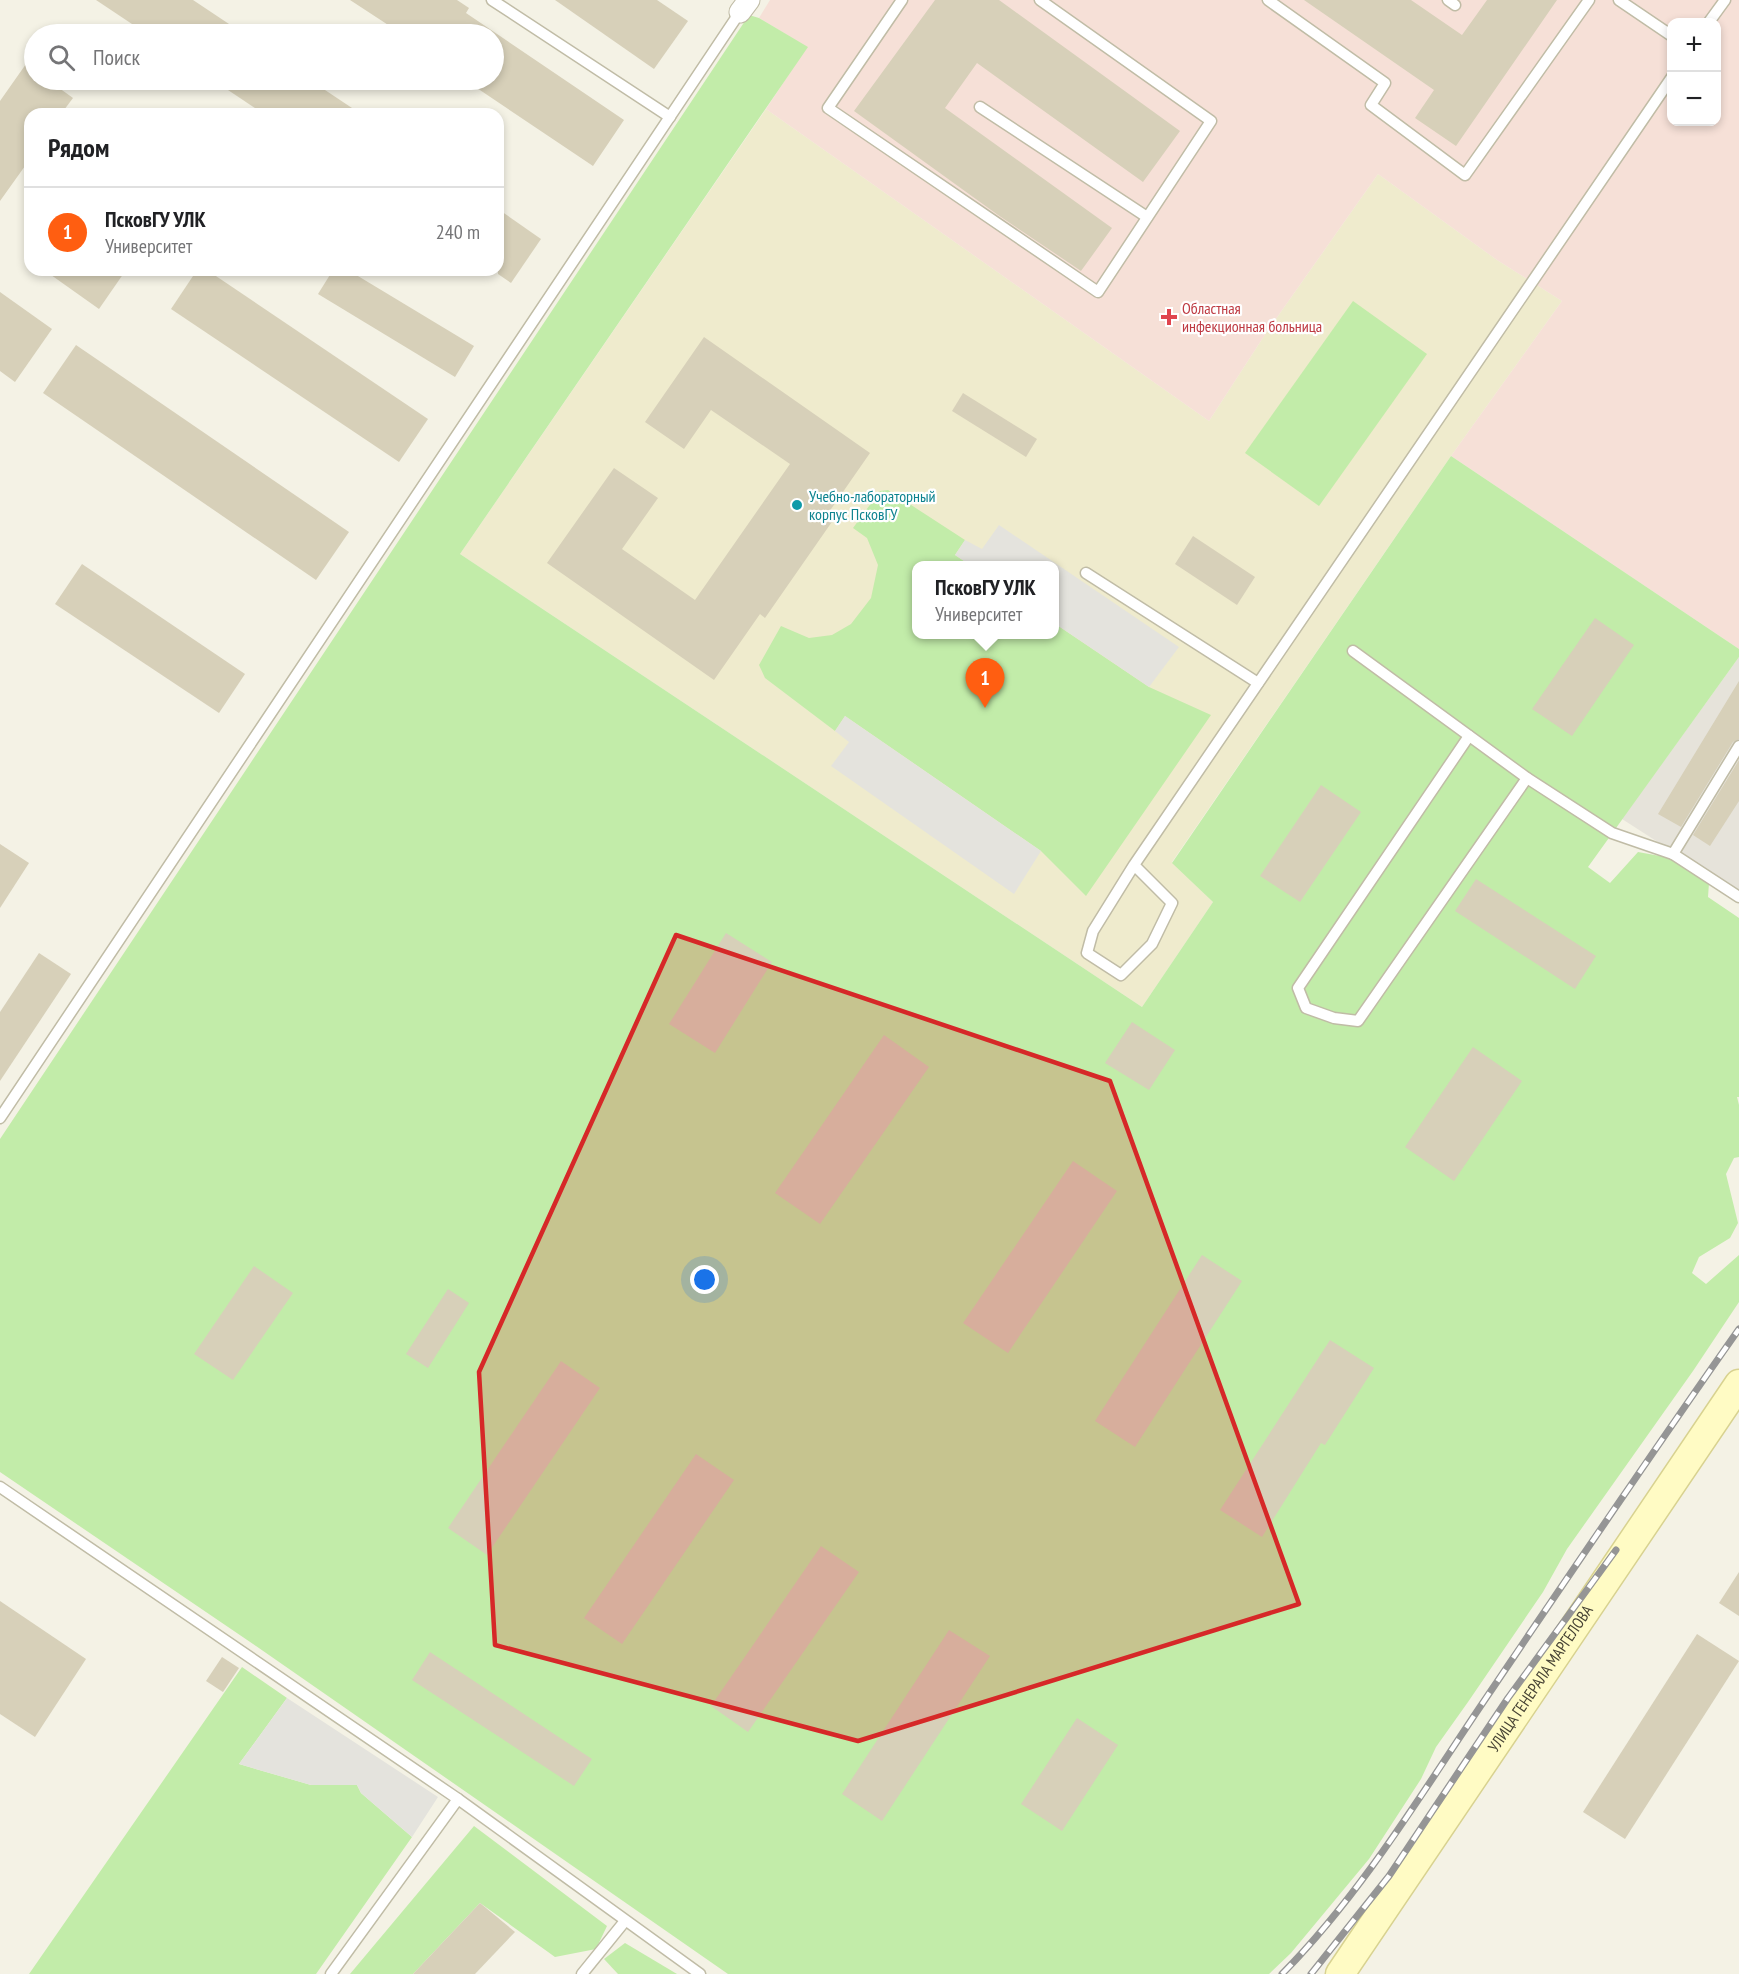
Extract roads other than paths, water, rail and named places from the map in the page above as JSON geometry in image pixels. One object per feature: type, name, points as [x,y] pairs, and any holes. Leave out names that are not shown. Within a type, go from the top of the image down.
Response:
[{"type":"main road","name":"УЛИЦА ГЕНЕРАЛА МАРГЕЛОВА","points":[[1340,1974],[1739,1384]]},
{"type":"lane","points":[[492,0],[670,117]]},
{"type":"lane","points":[[902,0],[828,108],[1098,292],[1211,121],[1053,3],[1040,0]]},
{"type":"lane","points":[[1268,0],[1385,83],[1371,105],[1465,175],[1589,0]]},
{"type":"lane","points":[[1619,0],[1667,33]]},
{"type":"lane","points":[[1712,18],[1725,0]]},
{"type":"lane","points":[[0,1118],[745,6]]},
{"type":"lane","points":[[1134,865],[1172,903],[1152,944],[1121,975],[1087,953],[1093,931],[1134,865],[1667,83]]},
{"type":"lane","points":[[980,106],[1148,217]]},
{"type":"lane","points":[[1086,573],[1258,683]]},
{"type":"lane","points":[[1353,651],[1527,778],[1612,832],[1673,854],[1739,897]]},
{"type":"lane","points":[[1469,736],[1298,988],[1306,1008],[1334,1018],[1358,1021],[1527,778]]},
{"type":"lane","points":[[1673,854],[1739,746]]},
{"type":"lane","points":[[0,1487],[458,1798],[700,1974]]},
{"type":"lane","points":[[331,1974],[458,1798]]},
{"type":"lane","points":[[582,1974],[625,1921]]},
{"type":"railway","points":[[1282,1974],[1311,1943],[1364,1878],[1739,1329]]},
{"type":"railway","points":[[1311,1974],[1389,1876],[1508,1698],[1616,1550]]},
{"type":"place","name":"Областная инфекционная больница","points":[[1169,317]]},
{"type":"place","name":"Учебно-лабораторный корпус ПсковГУ","points":[[797,505]]},
{"type":"place","name":"ПсковГУ УЛК","points":[[985,708]]}]
